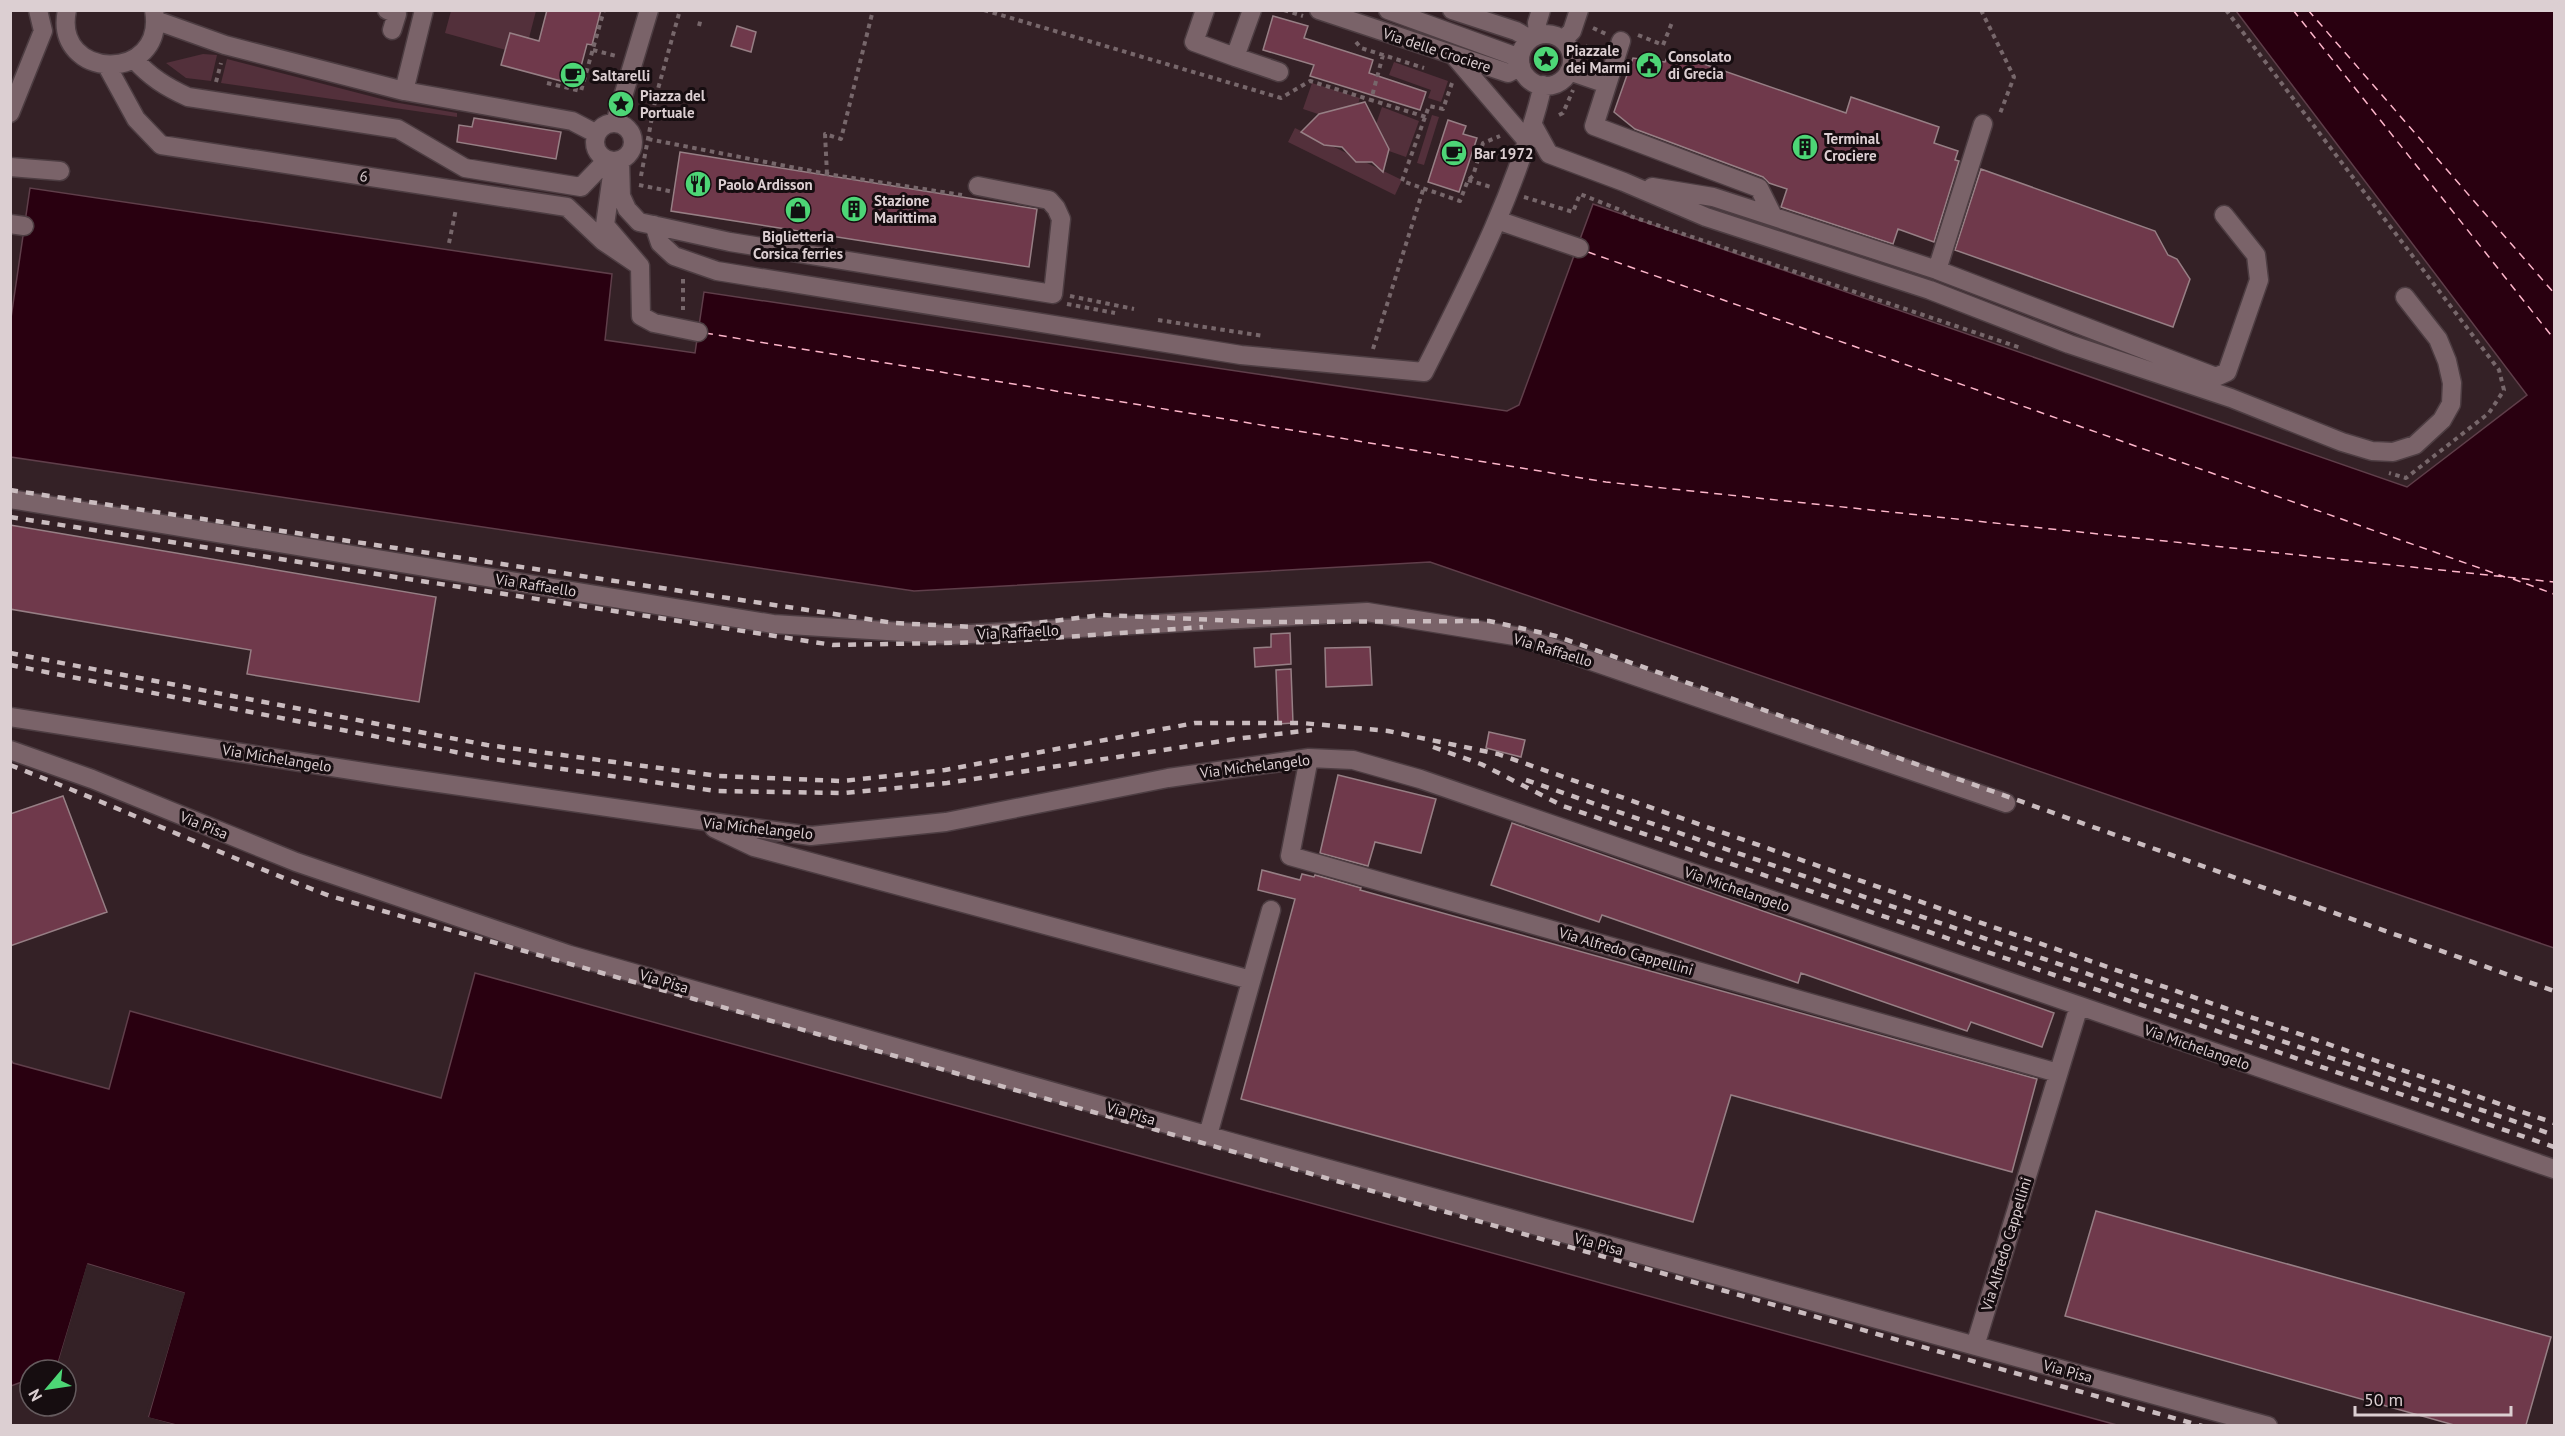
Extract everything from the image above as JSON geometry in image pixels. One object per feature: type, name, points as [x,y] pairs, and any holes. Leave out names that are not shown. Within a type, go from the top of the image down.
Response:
[{"type":"lane","points":[[10,113],[43,31],[38,10]]},
{"type":"lane","points":[[67,10],[67,32],[75,49],[90,61],[107,66],[122,64],[134,59],[150,42],[155,15],[225,45],[404,91],[572,121],[597,134]]},
{"type":"lane","points":[[387,10],[397,14],[392,30]]},
{"type":"lane","points":[[404,91],[424,10]]},
{"type":"lane","points":[[615,123],[648,10]]},
{"type":"lane","points":[[1205,10],[1194,42],[1279,72]]},
{"type":"lane","points":[[1235,57],[1252,10]]},
{"type":"lane","name":"Via delle Crociere","points":[[1318,10],[1508,73],[1521,62]]},
{"type":"lane","points":[[1388,10],[1521,62]]},
{"type":"lane","points":[[1452,10],[1534,37],[1547,34],[1563,40],[1571,54],[1569,71],[1558,82],[1543,85],[1527,77],[1521,62],[1521,51],[1534,37],[1541,10]]},
{"type":"lane","points":[[1563,40],[1572,31],[1579,10]]},
{"type":"lane","points":[[1621,41],[1594,126],[1759,188],[1773,216]]},
{"type":"lane","points":[[1454,55],[1549,154],[1624,182],[1706,218],[1930,291],[2069,344],[2231,398],[2342,442],[2372,451],[2393,452],[2415,445],[2442,420],[2451,404],[2452,383],[2447,361],[2438,339],[2405,297]]},
{"type":"lane","points":[[134,59],[149,75],[166,87],[188,97],[398,129],[465,168],[581,187],[614,161],[631,152],[632,137],[623,126],[615,123],[608,124],[597,134],[596,150],[614,161],[621,196],[627,208],[639,222],[730,242],[1053,294],[1061,219],[1056,207],[1049,200],[978,186]]},
{"type":"lane","name":"6","points":[[107,66],[136,119],[161,145],[567,207],[603,241],[640,266]]},
{"type":"lane","points":[[1569,71],[1607,84]]},
{"type":"lane","points":[[654,225],[660,243],[675,256],[717,271],[1241,355],[1424,372],[1497,220],[1530,133],[1543,85]]},
{"type":"lane","points":[[1937,270],[1983,124]]},
{"type":"lane","points":[[614,161],[605,225],[640,266],[641,316],[654,323],[698,332]]},
{"type":"lane","points":[[10,167],[60,171]]},
{"type":"lane","points":[[1624,182],[1713,197],[1937,270],[2216,377],[2227,372],[2259,280],[2256,255],[2224,215]]},
{"type":"lane","points":[[1497,220],[1579,248]]},
{"type":"lane","name":"Via Raffaello","points":[[10,499],[773,624],[952,635],[1367,612],[1521,638],[2007,803]]},
{"type":"lane","name":"Via Michelangelo","points":[[10,717],[703,822],[811,836],[946,822],[1168,778],[1309,758],[1353,760],[1399,772],[2554,1169]]},
{"type":"lane","name":"Via Pisa","points":[[10,750],[103,784],[296,862],[570,955],[1208,1135],[2268,1425]]},
{"type":"lane","name":"Via Alfredo Cappellini","points":[[1309,758],[1290,856],[2058,1073]]},
{"type":"lane","points":[[703,822],[754,848],[1251,980]]},
{"type":"lane","points":[[1208,1135],[1271,910]]},
{"type":"lane","name":"Via Alfredo Cappellini","points":[[1975,1346],[2079,1006]]},
{"type":"path","points":[[547,83],[581,91],[604,10]]},
{"type":"path","points":[[674,192],[639,188],[662,71],[680,10]]},
{"type":"path","points":[[827,174],[825,134],[841,139],[873,10]]},
{"type":"path","points":[[984,10],[1281,98],[1310,81],[1426,117]]},
{"type":"path","points":[[1981,10],[2014,77],[1998,119],[1983,124]]},
{"type":"path","points":[[2226,10],[2499,370],[2504,390],[2489,413],[2406,478],[2384,471]]},
{"type":"path","points":[[699,26],[701,18]]},
{"type":"path","points":[[1355,22],[1352,37],[1361,48],[1434,70]]},
{"type":"path","points":[[1371,100],[1383,55]]},
{"type":"path","points":[[216,83],[222,57]]},
{"type":"path","points":[[1454,77],[1443,109],[1429,106],[1402,182],[1460,201],[1468,180],[1473,176],[1483,143],[1501,136]]},
{"type":"path","points":[[648,139],[827,174],[976,197],[978,186]]},
{"type":"path","points":[[1468,180],[1573,212],[1580,194],[1623,211],[1627,215],[2022,349]]},
{"type":"path","points":[[1372,352],[1423,190]]},
{"type":"path","points":[[1059,303],[1118,314]]},
{"type":"path","points":[[1151,319],[1268,336]]},
{"type":"shaded area","points":[[451,11],[536,11],[529,38],[506,50],[445,33]]},
{"type":"shaded area","points":[[2236,11],[2554,11],[2554,948],[1430,562],[914,591],[11,457],[11,318],[30,188],[612,274],[605,340],[695,353],[704,292],[1507,411],[1519,405],[1593,204],[2407,487],[2527,395]]},
{"type":"shaded area","points":[[203,54],[217,55],[211,81],[186,78],[166,63]]},
{"type":"shaded area","points":[[227,59],[393,102],[457,113],[457,117],[221,83]]},
{"type":"shaded area","points":[[1394,62],[1448,81],[1441,102],[1428,98],[1431,90],[1389,75]]},
{"type":"shaded area","points":[[1312,83],[1360,98],[1351,125],[1303,109]]},
{"type":"shaded area","points":[[1382,107],[1419,121],[1406,157],[1369,144]]},
{"type":"shaded area","points":[[1432,115],[1439,117],[1424,165],[1417,163]]},
{"type":"shaded area","points":[[1295,128],[1402,180],[1395,195],[1288,142]]},
{"type":"shaded area","points":[[475,973],[2117,1425],[176,1425],[148,1418],[184,1293],[88,1264],[60,1358],[18,1358],[18,1383],[11,1386],[10,1058],[13,1063],[109,1089],[130,1011],[441,1098]]},
{"type":"pier","points":[[87,1264],[185,1293],[148,1417],[176,1425],[165,1426],[147,1421],[145,1417],[181,1295],[89,1267],[62,1358],[60,1358]]},
{"type":"building","points":[[547,10],[601,10],[592,45],[587,44],[576,85],[501,65],[510,33],[539,41]]},
{"type":"building","points":[[1273,16],[1308,26],[1304,38],[1373,60],[1369,73],[1426,92],[1420,110],[1310,76],[1314,65],[1263,50]]},
{"type":"building","points":[[737,26],[756,32],[751,52],[731,46]]},
{"type":"building","name":"Terminal Crociere","points":[[1669,52],[1846,113],[1851,97],[1939,127],[1934,143],[1958,151],[1955,160],[1959,161],[1934,242],[1898,229],[1893,244],[1781,207],[1787,189],[1769,183],[1763,177],[1635,129],[1614,112],[1633,58],[1665,62]]},
{"type":"building","points":[[1365,102],[1389,149],[1383,172],[1372,162],[1356,162],[1342,147],[1324,145],[1301,132],[1319,114]]},
{"type":"building","points":[[474,118],[561,132],[556,159],[457,142],[459,125],[472,127]]},
{"type":"building","points":[[1448,120],[1466,126],[1463,134],[1477,138],[1459,192],[1428,182]]},
{"type":"building","name":"Stazione Marittima","points":[[680,152],[1037,209],[1029,267],[671,211]]},
{"type":"building","points":[[1981,169],[2155,231],[2168,255],[2177,259],[2190,279],[2173,327],[1955,250]]},
{"type":"building","points":[[10,525],[436,597],[419,702],[247,674],[251,650],[10,609]]},
{"type":"building","points":[[1290,633],[1291,664],[1255,667],[1254,648],[1271,647],[1271,634]]},
{"type":"building","points":[[1370,647],[1372,685],[1326,687],[1325,648]]},
{"type":"building","points":[[1291,669],[1293,723],[1278,724],[1276,670]]},
{"type":"building","points":[[1489,732],[1525,740],[1521,757],[1486,748]]},
{"type":"building","points":[[1338,775],[1436,799],[1421,853],[1375,842],[1368,866],[1320,853]]},
{"type":"building","points":[[63,796],[107,912],[10,946],[10,814]]},
{"type":"building","points":[[1512,823],[2054,1013],[2042,1047],[1971,1022],[1967,1031],[1801,973],[1798,983],[1602,915],[1599,922],[1491,885]]},
{"type":"building","points":[[1262,870],[1300,880],[1302,874],[1314,877],[1315,875],[1361,888],[1360,890],[2037,1079],[2012,1172],[1731,1095],[1693,1222],[1241,1099],[1295,899],[1258,890]]},
{"type":"building","points":[[2096,1211],[2551,1337],[2526,1425],[2454,1425],[2065,1316]]},
{"type":"ferry route","points":[[2293,10],[2554,339]]},
{"type":"ferry route","points":[[2308,10],[2554,293]]},
{"type":"ferry route","points":[[1588,252],[2505,577]]},
{"type":"ferry route","points":[[705,333],[1606,482],[2554,582]]},
{"type":"ferry route","points":[[2513,579],[2554,594]]},
{"type":"railway","points":[[10,490],[894,623],[995,628],[1102,615],[1263,622],[1489,621],[1556,636],[2554,991]]},
{"type":"railway","points":[[10,517],[833,645],[996,642],[1203,627]]},
{"type":"railway","points":[[10,653],[487,745],[719,776],[842,781],[945,770],[1195,723],[1302,723],[1388,731],[1498,754],[2554,1123]]},
{"type":"railway","points":[[10,665],[486,758],[716,791],[845,793],[947,783],[1235,739],[1312,730]]},
{"type":"railway","points":[[1433,747],[1481,764],[1563,806],[2554,1147]]},
{"type":"railway","points":[[10,765],[330,896],[2202,1426]]},
{"type":"railway","points":[[1526,780],[2554,1135]]},
{"type":"place","name":"Piazzale dei Marmi","points":[[1546,59]]},
{"type":"place","name":"Consolato di Grecia","points":[[1649,65]]},
{"type":"place","name":"Saltarelli","points":[[573,75]]},
{"type":"place","name":"Piazza del Portuale","points":[[621,104]]},
{"type":"place","name":"Terminal Crociere","points":[[1805,147]]},
{"type":"place","name":"Bar 1972","points":[[1454,153]]},
{"type":"place","name":"Paolo Ardisson","points":[[698,184]]},
{"type":"place","name":"Stazione Marittima","points":[[854,209]]},
{"type":"place","name":"Biglietteria Corsica ferries","points":[[798,210]]}]
